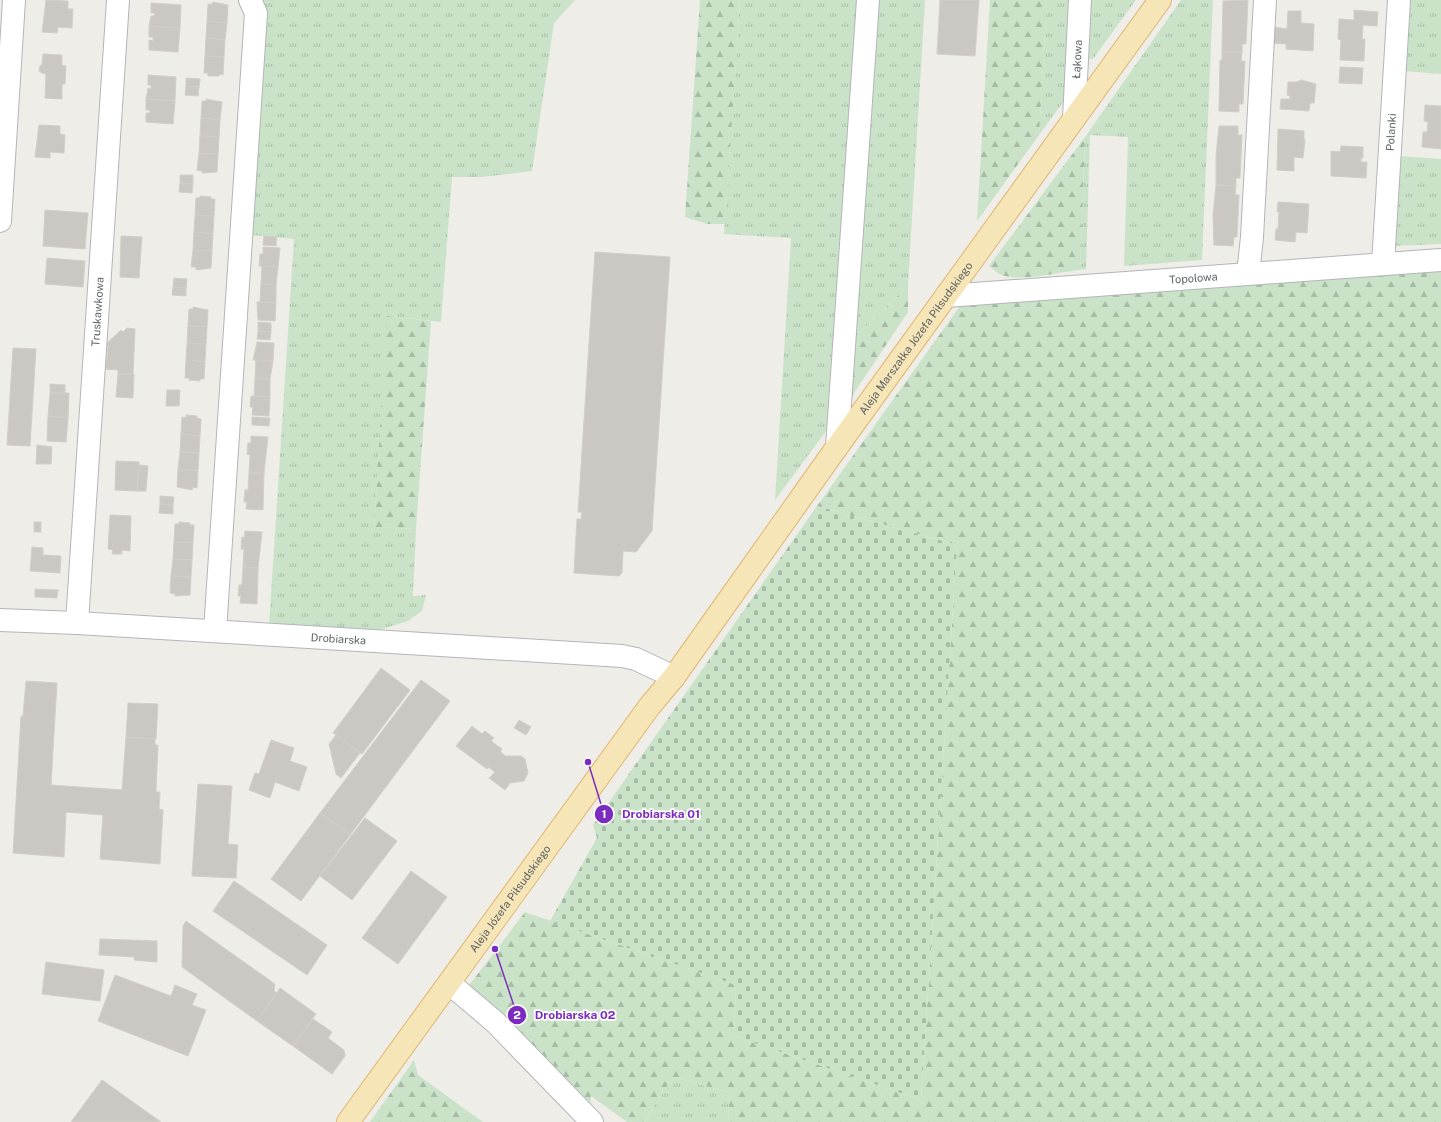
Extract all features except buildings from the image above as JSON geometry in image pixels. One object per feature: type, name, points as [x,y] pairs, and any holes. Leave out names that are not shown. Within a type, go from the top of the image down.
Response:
[{"type":"main road","name":"Aleja Marszałka Józefa Piłsudskiego","points":[[674,677],[837,447],[1160,0]]},
{"type":"main road","name":"Aleja Józefa Piłsudskiego","points":[[348,1122],[649,707],[674,677]]},
{"type":"street","points":[[0,221],[14,0]]},
{"type":"street","name":"Truskawkowa","points":[[77,622],[118,0]]},
{"type":"street","points":[[215,631],[256,13],[250,0]]},
{"type":"street","points":[[837,447],[868,0]]},
{"type":"street","name":"Łąkowa","points":[[1074,119],[1080,0]]},
{"type":"street","points":[[1248,274],[1252,237],[1265,0]]},
{"type":"street","name":"Polanki","points":[[1383,264],[1399,0]]},
{"type":"street","name":"Topolowa","points":[[946,296],[1441,260]]},
{"type":"street","name":"Drobiarska","points":[[0,620],[77,622],[622,656],[636,659],[674,677]]},
{"type":"street","points":[[449,983],[495,1022],[588,1120]]},
{"type":"green space","points":[[263,0],[575,0],[554,23],[532,171],[482,177],[452,177],[441,322],[388,316],[374,527],[416,529],[413,596],[426,595],[422,611],[408,621],[366,634],[269,626],[294,239],[251,235]]},
{"type":"green space","points":[[700,0],[740,0],[725,224],[707,224],[685,217]]},
{"type":"green space","points":[[740,0],[860,0],[835,419],[775,500],[791,238],[724,234]]},
{"type":"green space","points":[[872,0],[925,0],[908,286],[847,345]]},
{"type":"green space","points":[[990,0],[1047,0],[1039,135],[977,221]]},
{"type":"green space","points":[[1047,0],[1074,0],[1069,94],[1039,135]]},
{"type":"green space","points":[[1086,0],[1136,0],[1093,59],[1083,58]]},
{"type":"green space","points":[[1181,0],[1213,0],[1202,260],[1124,266],[1128,137],[1090,135],[1086,269],[1080,270],[1085,137]]},
{"type":"green space","points":[[1408,0],[1441,0],[1441,74],[1403,71]]},
{"type":"green space","points":[[1085,137],[1080,270],[1028,277],[999,274],[989,266]]},
{"type":"green space","points":[[1398,156],[1441,159],[1441,244],[1392,246]]},
{"type":"green space","points":[[1441,270],[1441,1122],[728,1122],[730,1093],[673,1077],[644,1122],[627,1122],[591,1096],[590,1105],[467,988],[525,912],[736,985],[734,1036],[921,1100],[957,545],[817,506],[960,306]]},
{"type":"green space","points":[[908,286],[908,312],[844,408],[847,345]]},
{"type":"green space","points":[[387,316],[431,321],[416,529],[374,527]]},
{"type":"green space","points":[[817,506],[957,545],[921,1100],[734,1036],[736,985],[550,921],[597,838],[593,825]]},
{"type":"green space","points":[[414,1060],[418,1075],[483,1122],[370,1122]]},
{"type":"green space","points":[[673,1077],[730,1093],[728,1122],[644,1122]]},
{"type":"place","name":"Drobiarska 01","points":[[588,762]]},
{"type":"place","name":"Drobiarska 02","points":[[495,949]]}]
